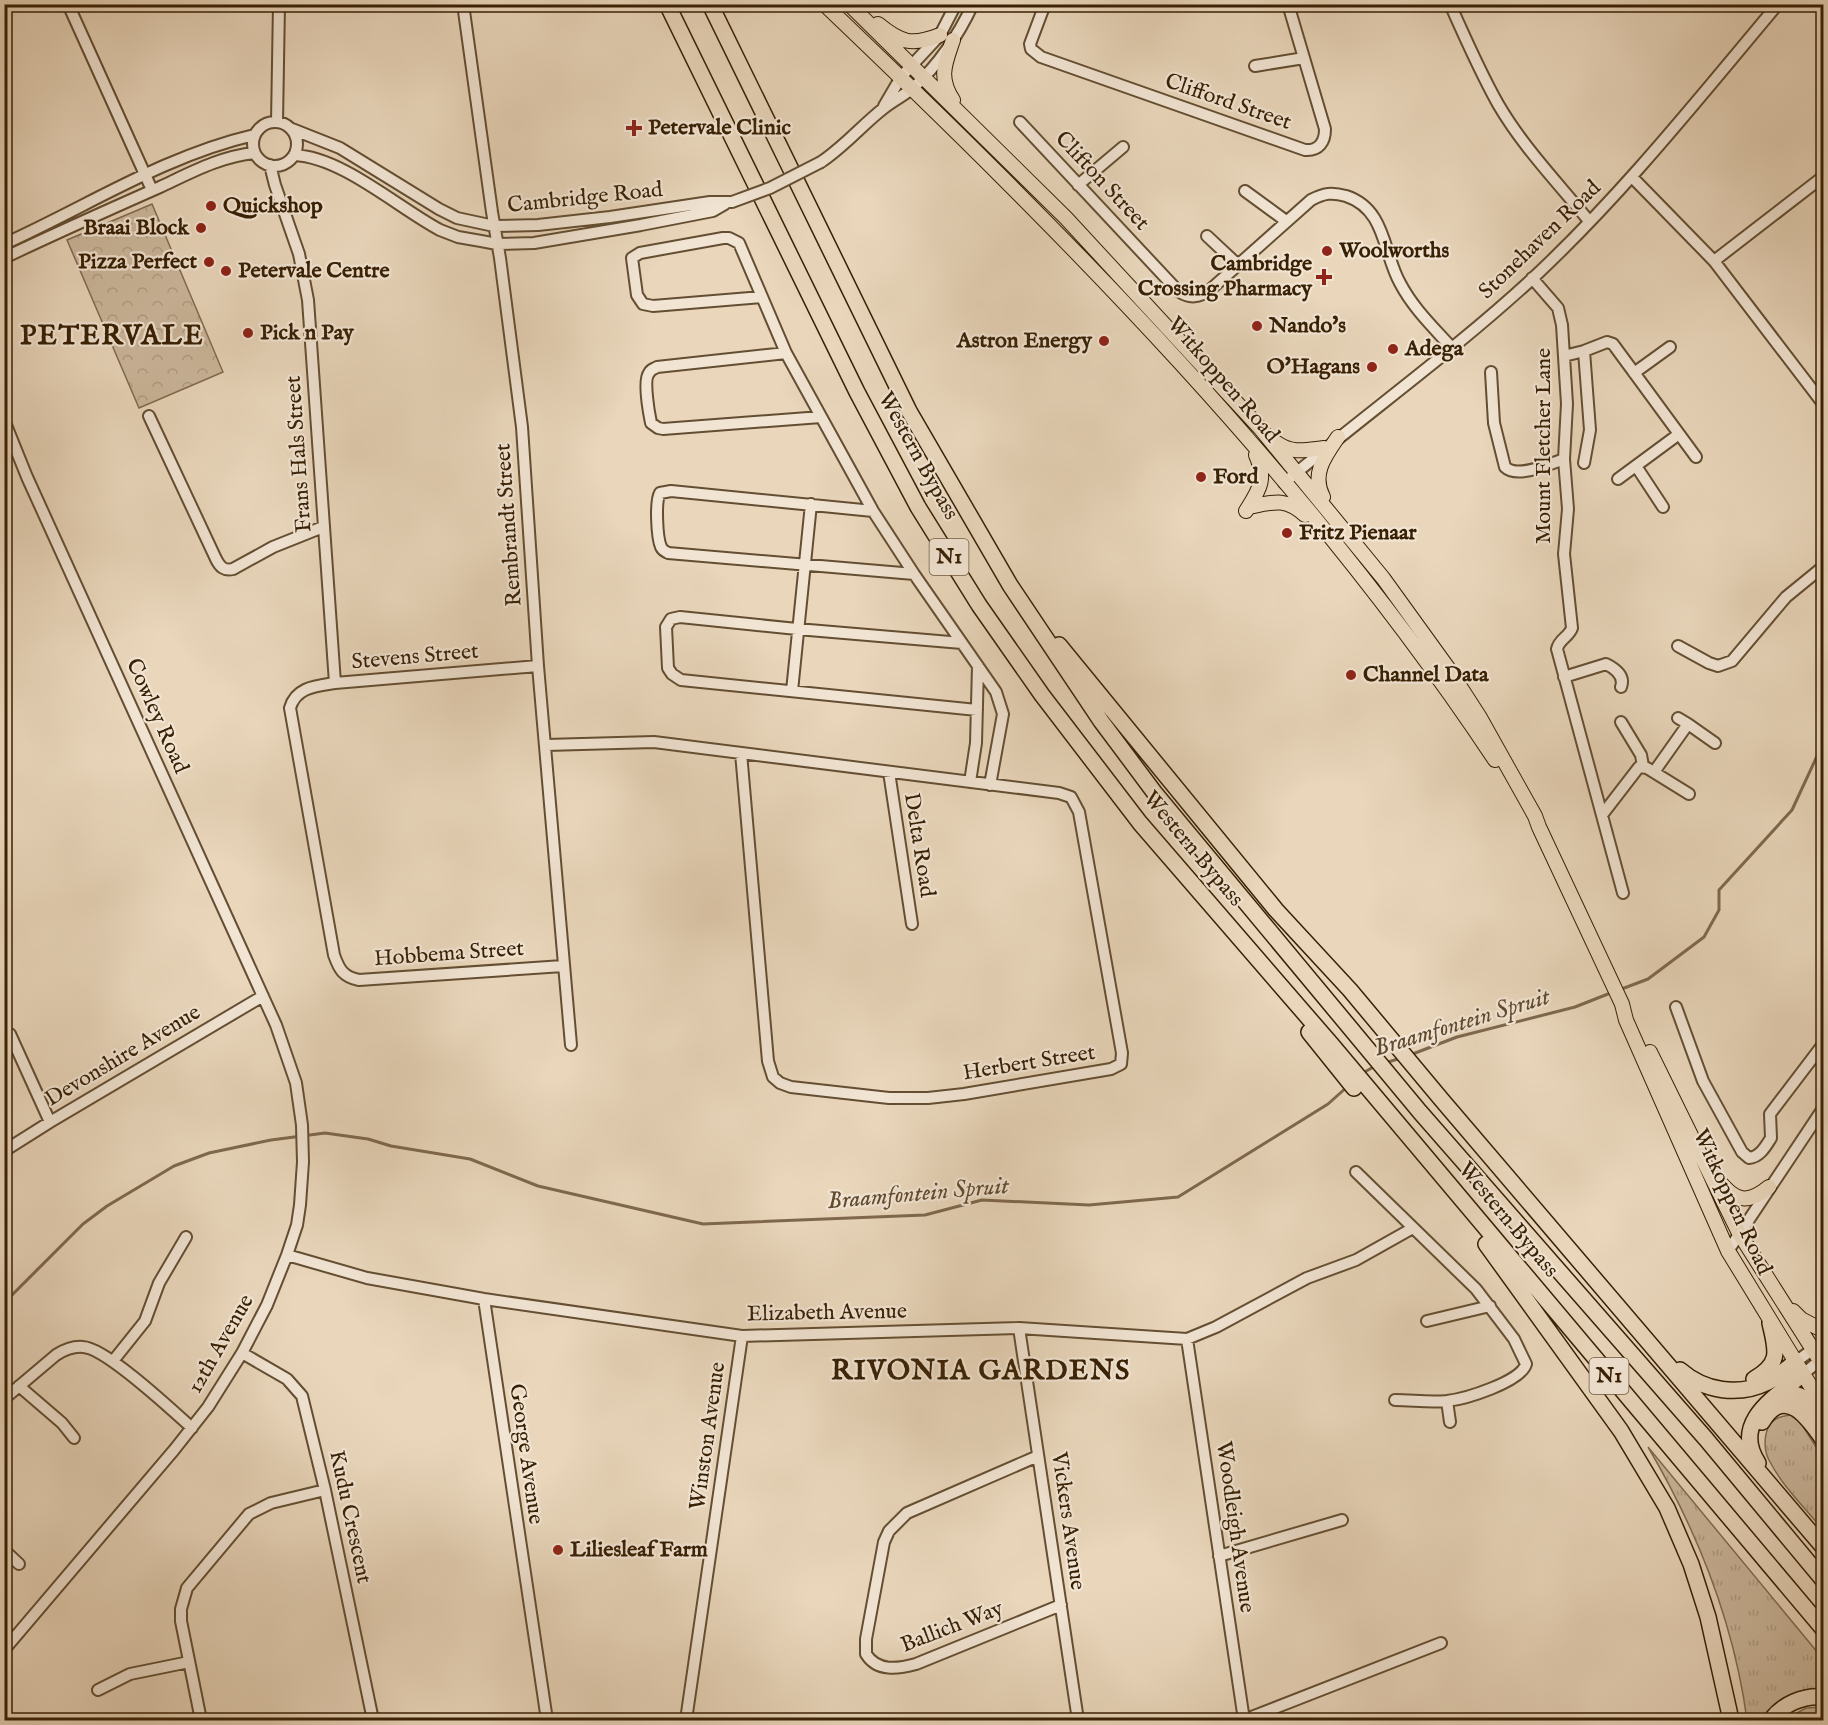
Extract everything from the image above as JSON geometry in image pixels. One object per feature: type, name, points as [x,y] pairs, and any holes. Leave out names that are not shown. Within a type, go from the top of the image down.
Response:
[{"type":"highway","name":"Western Bypass","points":[[667,4],[857,392],[924,517],[979,605],[1042,695],[1140,823],[1273,978],[1328,1049],[1824,1630]]},
{"type":"highway","name":"Western Bypass","points":[[710,4],[909,411],[1004,576],[1101,721],[1154,792],[1328,1003],[1420,1112],[1706,1439],[1824,1581]]},
{"type":"highway","points":[[1025,607],[1075,664],[1276,910],[1350,990],[1824,1548]]},
{"type":"highway","points":[[1392,1125],[1489,1247],[1621,1431],[1667,1508],[1691,1564],[1708,1617],[1731,1720]]},
{"type":"highway","points":[[1733,1390],[1763,1374],[1774,1361],[1775,1352],[1770,1323]]},
{"type":"highway","points":[[1638,1331],[1692,1380],[1714,1388],[1733,1390],[1748,1388],[1798,1369]]},
{"type":"highway","points":[[1784,1496],[1756,1461],[1750,1445],[1756,1416],[1798,1369]]},
{"type":"highway","points":[[1769,1400],[1784,1393],[1795,1393],[1809,1402],[1824,1418]]},
{"type":"highway","points":[[1797,1516],[1763,1462],[1759,1450],[1758,1432],[1765,1417],[1780,1407],[1789,1406],[1797,1408],[1808,1418],[1824,1441]]},
{"type":"highway","points":[[1771,1720],[1793,1702],[1817,1696],[1824,1697]]},
{"type":"main road","name":"Witkoppen Road","points":[[824,4],[906,72],[923,78],[963,114],[1066,218],[1260,428],[1335,518],[1457,681],[1535,816],[1620,1000],[1626,1020],[1728,1251],[1798,1369],[1824,1408]]},
{"type":"main road","name":"Witkoppen Road","points":[[851,4],[906,72],[912,88],[1025,198],[1175,355],[1328,534],[1445,686],[1500,767],[1530,819],[1539,827]]},
{"type":"main road","points":[[851,4],[882,28],[906,41],[920,42],[946,37],[943,77],[947,91],[963,114]]},
{"type":"main road","points":[[1237,426],[1257,457],[1262,474],[1260,487],[1250,509],[1278,502],[1290,504],[1328,534]]},
{"type":"main road","points":[[1260,428],[1289,450],[1324,448]]},
{"type":"main road","points":[[1335,518],[1320,492],[1317,478],[1323,459],[1338,437]]},
{"type":"main road","name":"Witkoppen Road","points":[[1620,1000],[1633,1017],[1739,1233],[1770,1284],[1820,1356]]},
{"type":"main road","points":[[1693,1140],[1720,1182],[1735,1197],[1750,1198],[1769,1187]]},
{"type":"main road","points":[[1770,1284],[1797,1316],[1824,1331]]},
{"type":"street","points":[[68,4],[152,190]]},
{"type":"street","points":[[277,122],[279,4]]},
{"type":"street","name":"Rembrandt Street","points":[[463,4],[522,427],[538,666],[570,1045]]},
{"type":"street","points":[[946,37],[956,4]]},
{"type":"street","points":[[946,37],[974,4]]},
{"type":"street","name":"Clifford Street","points":[[1045,4],[1029,44],[1031,49],[1041,57],[1305,150],[1312,150],[1318,148],[1322,142],[1325,129],[1288,4]]},
{"type":"street","points":[[1450,4],[1480,71],[1499,106],[1519,136],[1590,221]]},
{"type":"street","name":"Stonehaven Road","points":[[1284,483],[1324,448],[1452,348],[1532,278],[1632,177],[1778,4]]},
{"type":"street","name":"Cambridge Road","points":[[883,109],[906,72],[946,37]]},
{"type":"street","name":"Cambridge Road","points":[[294,155],[307,156],[336,166],[421,220],[459,237],[497,244],[534,243],[612,231],[714,211],[770,188],[821,162],[846,144],[883,109],[923,78],[946,37]]},
{"type":"street","points":[[1255,66],[1304,58]]},
{"type":"street","points":[[4,244],[145,173],[224,142],[254,135],[263,125],[277,122],[291,129],[297,142],[294,155],[288,162],[275,166],[261,161],[253,147],[254,135]]},
{"type":"street","name":"Clifton Street","points":[[1020,122],[1178,291],[1186,296],[1204,295],[1311,200],[1330,192],[1351,198],[1361,204],[1378,224],[1391,264],[1406,294],[1452,348]]},
{"type":"street","name":"Cambridge Road","points":[[291,129],[340,148],[457,218],[494,226],[538,225],[710,202],[729,203]]},
{"type":"street","points":[[1078,185],[1124,147]]},
{"type":"street","points":[[4,258],[224,159],[255,153]]},
{"type":"street","name":"Frans Hals Street","points":[[275,166],[277,191],[299,254],[305,282],[311,334],[335,683]]},
{"type":"street","points":[[1714,261],[1824,176]]},
{"type":"street","points":[[1632,177],[1714,261],[1824,405]]},
{"type":"street","points":[[1245,191],[1287,221]]},
{"type":"street","points":[[1207,236],[1238,265]]},
{"type":"street","points":[[762,297],[653,306],[643,304],[637,295],[632,258],[640,253],[729,238],[743,248],[786,353],[873,511],[996,692],[1003,714],[990,785]]},
{"type":"street","name":"Mount Fletcher Lane","points":[[1532,278],[1558,308],[1561,316],[1567,404],[1564,459],[1568,509],[1564,554],[1572,624],[1571,631],[1560,642],[1557,649],[1564,677]]},
{"type":"street","points":[[1564,356],[1607,342],[1613,344],[1696,457]]},
{"type":"street","points":[[1634,373],[1670,347]]},
{"type":"street","points":[[1584,351],[1590,430],[1584,463]]},
{"type":"street","points":[[786,353],[652,369],[648,373],[646,383],[651,423],[663,429],[821,417]]},
{"type":"street","points":[[1491,372],[1494,423],[1505,467],[1512,472],[1524,471],[1564,459]]},
{"type":"street","points":[[149,416],[216,560],[223,569],[233,569],[273,547],[323,527]]},
{"type":"street","name":"Cowley Road","points":[[4,420],[16,452],[263,996]]},
{"type":"street","points":[[1618,479],[1679,434]]},
{"type":"street","name":"Cowley Road","points":[[4,437],[16,452]]},
{"type":"street","points":[[1636,466],[1663,507]]},
{"type":"street","points":[[873,511],[671,491],[660,493],[656,501],[660,540],[663,550],[668,553],[914,574]]},
{"type":"street","points":[[792,691],[811,504]]},
{"type":"street","points":[[1678,646],[1718,666],[1732,661],[1786,597],[1824,566]]},
{"type":"street","points":[[962,643],[680,617],[671,619],[666,627],[668,668],[675,678],[977,710]]},
{"type":"street","points":[[1621,687],[1622,676],[1606,664],[1564,677],[1623,892]]},
{"type":"street","name":"Stevens Street","points":[[340,970],[334,955],[290,708],[296,694],[310,687],[335,683],[538,666]]},
{"type":"street","points":[[970,782],[976,743],[978,666]]},
{"type":"street","points":[[1654,772],[1683,721],[1715,743]]},
{"type":"street","points":[[1621,722],[1639,751],[1643,766],[1689,794]]},
{"type":"street","name":"Herbert Street","points":[[546,745],[654,742],[741,753],[889,772],[970,782],[1071,797],[1077,806],[1106,959],[1122,1053],[1121,1064],[1111,1069],[1000,1089],[928,1098],[889,1098],[803,1089],[780,1083],[773,1077],[768,1061],[741,753]]},
{"type":"street","points":[[1602,815],[1633,772],[1643,766]]},
{"type":"street","name":"Delta Road","points":[[889,772],[912,924]]},
{"type":"street","name":"Hobbema Street","points":[[340,970],[351,979],[359,980],[563,966]]},
{"type":"street","name":"12th Avenue","points":[[4,1650],[192,1428],[224,1385],[267,1305],[287,1255],[300,1204],[303,1162],[302,1125],[296,1083],[288,1054],[263,996]]},
{"type":"street","name":"Devonshire Avenue","points":[[4,1151],[263,996]]},
{"type":"street","points":[[1676,1007],[1703,1081],[1742,1152],[1749,1158],[1754,1158],[1759,1154],[1771,1138],[1770,1114],[1824,1043]]},
{"type":"street","points":[[10,1034],[50,1122]]},
{"type":"street","points":[[1728,1251],[1824,1107]]},
{"type":"street","points":[[1356,1172],[1464,1276],[1490,1306],[1525,1360],[1525,1368],[1518,1375],[1482,1392],[1447,1401],[1395,1400]]},
{"type":"street","name":"Elizabeth Avenue","points":[[287,1255],[367,1278],[484,1299],[742,1336],[1019,1328],[1187,1339],[1216,1327],[1307,1278],[1356,1260],[1413,1228]]},
{"type":"street","points":[[113,1361],[145,1320],[159,1283],[186,1237]]},
{"type":"street","name":"George Avenue","points":[[484,1299],[547,1720]]},
{"type":"street","points":[[1427,1321],[1490,1306]]},
{"type":"street","name":"Vickers Avenue","points":[[1019,1328],[1078,1720]]},
{"type":"street","name":"Winston Avenue","points":[[686,1720],[742,1336]]},
{"type":"street","name":"Woodleigh Avenue","points":[[1187,1339],[1244,1720]]},
{"type":"street","points":[[4,1399],[56,1355],[74,1347],[84,1347],[113,1361],[192,1428]]},
{"type":"street","name":"Kudu Crescent","points":[[242,1353],[288,1379],[302,1396],[325,1490],[373,1720]]},
{"type":"street","points":[[1798,1369],[1820,1356]]},
{"type":"street","points":[[19,1386],[62,1423],[74,1438]]},
{"type":"street","points":[[1447,1401],[1450,1422]]},
{"type":"street","name":"Ballich Way","points":[[1038,1456],[920,1506],[897,1522],[889,1531],[884,1542],[866,1640],[866,1654],[875,1664],[882,1667],[916,1665],[1061,1605]]},
{"type":"street","points":[[201,1720],[181,1609],[187,1588],[249,1514],[271,1503],[325,1490]]},
{"type":"street","points":[[1219,1556],[1342,1520]]},
{"type":"street","points":[[4,1550],[20,1564]]},
{"type":"street","points":[[1244,1720],[1442,1643]]},
{"type":"street","points":[[98,1690],[130,1674],[189,1662]]},
{"type":"green space","points":[[152,204],[223,372],[139,408],[67,240]]},
{"type":"green space","points":[[1791,1415],[1799,1420],[1823,1458],[1823,1530],[1780,1479],[1766,1452],[1766,1436],[1772,1422]]},
{"type":"green space","points":[[1648,1447],[1823,1659],[1823,1690],[1796,1693],[1781,1701],[1762,1720],[1747,1720],[1733,1648],[1711,1579],[1683,1512]]},
{"type":"green space","points":[[1823,1707],[1823,1720],[1784,1720],[1806,1708]]},
{"type":"waterway","name":"Braamfontein Spruit","points":[[1619,990],[1648,979],[1704,937],[1719,910],[1719,890],[1792,810],[1824,741]]},
{"type":"waterway","name":"Braamfontein Spruit","points":[[1410,1055],[1457,1037],[1575,1007],[1613,992]]},
{"type":"waterway","name":"Braamfontein Spruit","points":[[1385,1063],[1401,1058]]},
{"type":"waterway","name":"Braamfontein Spruit","points":[[1363,1073],[1375,1066]]},
{"type":"waterway","name":"Braamfontein Spruit","points":[[4,1303],[83,1224],[107,1206],[174,1166],[209,1153],[271,1140],[325,1133],[368,1139],[391,1146],[470,1159],[538,1186],[703,1224],[925,1215],[982,1200],[1089,1205],[1178,1197],[1328,1104],[1347,1087]]},
{"type":"place","name":"Petervale Clinic","points":[[634,128]]},
{"type":"place","name":"Quickshop","points":[[211,206]]},
{"type":"place","name":"Braai Block","points":[[201,228]]},
{"type":"place","name":"Woolworths","points":[[1327,251]]},
{"type":"place","name":"Pizza Perfect","points":[[209,262]]},
{"type":"place","name":"Petervale Centre","points":[[226,271]]},
{"type":"place","name":"Cambridge Crossing Pharmacy","points":[[1324,277]]},
{"type":"place","name":"Nando's","points":[[1257,326]]},
{"type":"place","name":"Pick n Pay","points":[[248,333]]},
{"type":"place","name":"Astron Energy","points":[[1104,341]]},
{"type":"place","name":"Adega","points":[[1393,349]]},
{"type":"place","name":"O'Hagans","points":[[1372,367]]},
{"type":"place","name":"Ford","points":[[1201,477]]},
{"type":"place","name":"Fritz Pienaar","points":[[1287,533]]},
{"type":"place","name":"Channel Data","points":[[1351,675]]},
{"type":"place","name":"Liliesleaf Farm","points":[[558,1550]]},
{"type":"district","name":"PETERVALE","points":[[112,336]]},
{"type":"district","name":"RIVONIA GARDENS","points":[[981,1371]]}]
